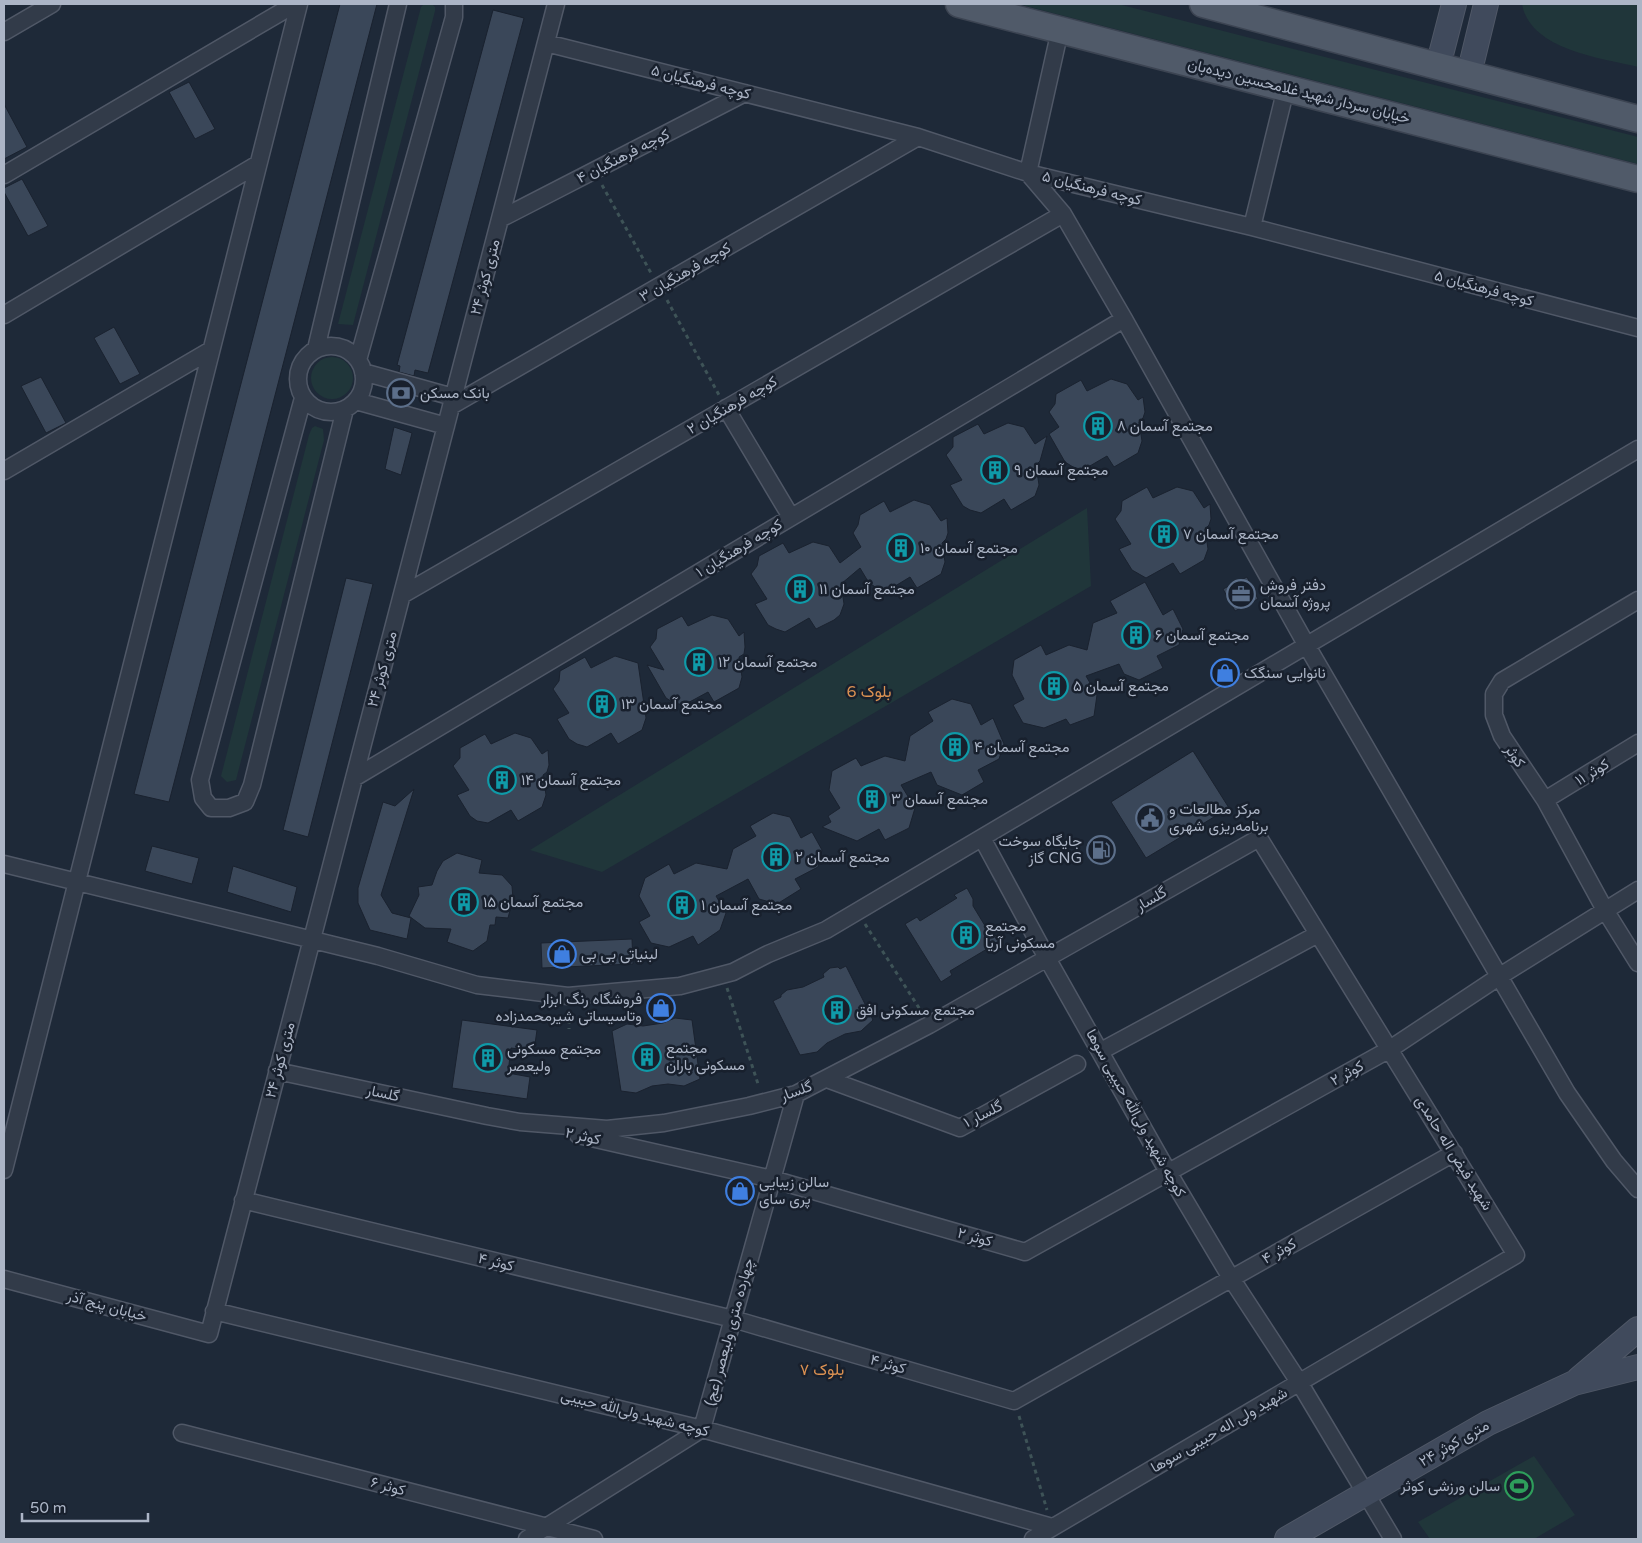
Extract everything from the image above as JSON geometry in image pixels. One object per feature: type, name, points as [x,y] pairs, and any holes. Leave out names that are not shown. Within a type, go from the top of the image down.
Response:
[{"type":"main road","name":"خیابان سردار شهید غلامحسین دیده‌بان","points":[[959,4],[1638,179]]},
{"type":"main road","points":[[1203,4],[1638,119]]},
{"type":"street","points":[[4,32],[52,4]]},
{"type":"street","points":[[4,175],[295,4]]},
{"type":"street","points":[[4,1170],[299,4]]},
{"type":"street","points":[[316,349],[398,4]]},
{"type":"street","points":[[303,398],[200,780],[203,798],[211,808],[228,808],[245,802],[252,785],[351,405],[363,388],[361,366],[454,17],[454,4]]},
{"type":"street","name":"۲۴ متری کوثر","points":[[209,1334],[556,4]]},
{"type":"street","points":[[1438,66],[1454,4]]},
{"type":"street","points":[[1468,74],[1486,4]]},
{"type":"street","points":[[1060,30],[1028,172],[1063,214],[1307,646],[1567,1093],[1614,1161],[1638,1189]]},
{"type":"street","name":"کوچه فرهنگیان ۵","points":[[546,43],[918,137],[1028,172],[1252,226],[1638,328]]},
{"type":"street","points":[[1252,226],[1286,88]]},
{"type":"street","name":"کوچه فرهنگیان ۴","points":[[500,219],[745,93]]},
{"type":"street","name":"کوچه فرهنگیان ۳","points":[[452,402],[918,137]]},
{"type":"street","points":[[4,315],[258,164]]},
{"type":"street","name":"کوچه فرهنگیان ۲","points":[[402,595],[1063,214]]},
{"type":"street","name":"کوچه فرهنگیان ۱","points":[[354,778],[1124,319]]},
{"type":"street","points":[[446,426],[351,405],[336,412],[318,410],[303,398],[297,380],[298,371],[308,354],[325,346],[335,346],[344,348],[361,366],[452,402]]},
{"type":"street","points":[[4,471],[211,350]]},
{"type":"street","points":[[726,408],[790,518]]},
{"type":"street","points":[[4,864],[378,956],[477,985],[568,996],[680,986],[733,972],[768,954],[826,930],[1638,449]]},
{"type":"street","name":"کوثر","points":[[1638,600],[1502,681],[1494,694],[1494,715],[1502,736],[1545,800],[1605,910],[1638,963]]},
{"type":"street","name":"کوثر ۱۱","points":[[1545,800],[1638,743]]},
{"type":"street","name":"کوچه شهید ولی‌الله حبیبی سوها","points":[[982,838],[1047,958],[1168,1172],[1231,1278],[1299,1382]]},
{"type":"street","name":"گلسار","points":[[277,1070],[520,1122],[607,1129],[664,1123],[764,1102],[796,1094],[929,1025],[1259,838]]},
{"type":"street","name":"شهید فیض اله حامدی","points":[[1259,838],[1516,1254],[1299,1382]]},
{"type":"street","name":"کوثر ۲","points":[[520,1122],[772,1179],[1025,1252],[1390,1049],[1500,976],[1638,890]]},
{"type":"street","points":[[1101,1051],[1318,934]]},
{"type":"street","name":"گلسار ۱","points":[[827,1079],[960,1128],[1077,1064]]},
{"type":"street","name":"چهارده متری ولیعصر (عج)","points":[[702,1429],[796,1094]]},
{"type":"street","name":"کوثر ۴","points":[[243,1200],[733,1319],[1014,1401],[1454,1153]]},
{"type":"street","name":"خیابان پنج آذر","points":[[4,1279],[209,1334]]},
{"type":"street","name":"کوچه شهید ولی‌الله حبیبی","points":[[214,1311],[702,1429],[1052,1527]]},
{"type":"street","name":"۲۴ متری کوثر","points":[[1574,1383],[1638,1329]]},
{"type":"street","name":"۲۴ متری کوثر","points":[[1287,1539],[1488,1423],[1574,1383],[1638,1366]]},
{"type":"street","name":"شهید ولی اله حبیبی سوها","points":[[1033,1539],[1299,1382],[1393,1539]]},
{"type":"street","points":[[527,1539],[702,1429]]},
{"type":"street","name":"کوثر ۶","points":[[182,1433],[594,1539]]},
{"type":"path","points":[[857,911],[929,1025]]},
{"type":"path","points":[[723,975],[764,1102]]},
{"type":"path","points":[[1014,1401],[1052,1527]]},
{"type":"green space","points":[[424,4],[432,4],[435,7],[435,11],[353,325],[338,324],[421,7]]},
{"type":"green space","points":[[1018,4],[1118,4],[1638,137],[1638,164]]},
{"type":"green space","points":[[1522,4],[1638,4],[1638,67],[1587,55],[1552,42],[1538,32],[1528,20]]},
{"type":"green space","points":[[336,357],[344,360],[350,366],[353,378],[350,390],[344,396],[328,399],[320,396],[314,390],[311,374],[314,366],[320,360]]},
{"type":"green space","points":[[315,426],[323,429],[324,440],[236,780],[227,782],[221,776],[309,435]]},
{"type":"green space","points":[[1087,508],[1091,586],[602,872],[530,850]]},
{"type":"green space","name":"سالن ورزشی کوثر","points":[[1534,1456],[1575,1515],[1534,1539],[1430,1539],[1418,1522]]},
{"type":"building","points":[[340,4],[377,4],[169,802],[134,794]]},
{"type":"building","points":[[493,10],[524,18],[428,373],[415,370],[414,376],[399,372],[400,366],[397,365]]},
{"type":"building","points":[[189,82],[215,129],[195,139],[169,92]]},
{"type":"building","points":[[4,104],[27,147],[4,159]]},
{"type":"building","points":[[22,179],[48,226],[28,236],[4,192],[4,188]]},
{"type":"building","points":[[114,327],[140,374],[120,384],[94,338]]},
{"type":"building","points":[[41,377],[66,423],[46,433],[21,386]]},
{"type":"building","name":"مجتمع آسمان ۸","points":[[1111,379],[1127,384],[1138,400],[1143,397],[1145,412],[1139,422],[1142,441],[1138,453],[1114,467],[1107,456],[1083,470],[1073,467],[1065,462],[1049,434],[1059,427],[1049,412],[1055,404],[1056,394],[1081,380],[1087,391]]},
{"type":"building","name":"مجتمع آسمان ۹","points":[[1008,423],[1024,427],[1035,444],[1047,436],[1040,461],[1036,465],[1039,485],[1035,496],[1011,510],[1004,499],[981,513],[970,510],[963,506],[950,485],[962,480],[946,455],[953,447],[953,437],[978,424],[984,434]]},
{"type":"building","points":[[394,427],[412,433],[401,475],[385,469]]},
{"type":"building","name":"مجتمع آسمان ۷","points":[[1147,487],[1153,498],[1177,487],[1193,491],[1204,508],[1210,504],[1211,519],[1205,529],[1208,549],[1204,560],[1180,574],[1173,563],[1146,578],[1132,570],[1119,549],[1131,544],[1115,519],[1121,511],[1122,501]]},
{"type":"building","points":[[914,500],[930,505],[941,521],[947,518],[948,533],[942,543],[945,562],[941,574],[917,588],[910,577],[887,591],[869,583],[860,568],[841,584],[844,604],[840,615],[834,620],[816,629],[809,618],[785,632],[768,625],[755,604],[767,599],[751,574],[757,566],[759,556],[783,543],[789,553],[813,542],[829,546],[840,563],[861,547],[853,533],[858,525],[860,515],[884,501],[890,512]]},
{"type":"building","name":"دفتر فروش پروژه آسمان","points":[[1247,577],[1258,599],[1235,611],[1223,589]]},
{"type":"building","points":[[346,578],[373,584],[308,837],[283,830]]},
{"type":"building","points":[[1145,582],[1163,615],[1173,609],[1183,629],[1179,645],[1157,656],[1163,668],[1139,680],[1124,674],[1119,664],[1086,676],[1097,695],[1094,716],[1070,725],[1066,719],[1044,728],[1023,723],[1013,705],[1024,699],[1012,675],[1014,660],[1041,645],[1046,655],[1069,645],[1087,650],[1093,623],[1117,613],[1110,601]]},
{"type":"building","name":"مجتمع آسمان ۱۲","points":[[712,615],[728,619],[739,636],[744,632],[744,654],[739,657],[742,677],[739,688],[714,702],[708,692],[684,705],[674,703],[666,698],[647,665],[664,670],[650,647],[656,639],[657,629],[682,616],[688,626]]},
{"type":"building","name":"مجتمع آسمان ۱۳","points":[[615,656],[638,663],[646,718],[642,730],[618,744],[611,733],[587,747],[577,744],[569,739],[557,719],[569,713],[553,689],[559,681],[560,671],[585,657],[591,668]]},
{"type":"building","points":[[952,699],[971,704],[981,725],[993,718],[1004,744],[999,759],[978,770],[984,782],[962,795],[937,785],[931,772],[901,785],[915,808],[909,828],[885,840],[879,829],[857,841],[822,827],[831,822],[828,816],[840,808],[829,790],[832,771],[856,758],[861,766],[885,756],[905,761],[910,736],[933,721],[928,712]]},
{"type":"building","name":"مجتمع آسمان ۱۴","points":[[515,733],[531,738],[542,754],[548,750],[549,765],[547,772],[543,775],[546,795],[542,807],[518,821],[511,810],[488,823],[477,821],[470,816],[457,795],[469,790],[453,766],[460,758],[460,748],[485,734],[491,744]]},
{"type":"building","points":[[1193,751],[1229,808],[1146,858],[1111,802]]},
{"type":"building","points":[[414,789],[381,895],[392,913],[411,918],[407,939],[370,930],[358,903],[358,888],[383,802],[395,806]]},
{"type":"building","points":[[773,813],[790,817],[801,838],[812,832],[822,850],[818,867],[795,879],[801,889],[777,904],[759,899],[748,879],[716,896],[726,913],[720,930],[698,945],[693,936],[669,947],[651,943],[639,922],[650,916],[639,896],[645,878],[669,864],[674,874],[696,863],[727,869],[733,849],[756,836],[750,826]]},
{"type":"building","points":[[152,846],[199,858],[192,884],[145,871]]},
{"type":"building","name":"مجتمع آسمان ۱۵","points":[[457,853],[482,860],[479,873],[502,875],[512,886],[513,899],[508,918],[496,917],[495,925],[490,925],[487,941],[473,951],[447,942],[451,929],[425,928],[409,916],[419,895],[418,887],[432,885],[443,861]]},
{"type":"building","points":[[233,866],[297,887],[291,912],[227,892]]},
{"type":"building","name":"مجتمع مسکونی آریا","points":[[967,888],[973,899],[973,906],[990,934],[1005,938],[1000,941],[1002,945],[990,953],[987,949],[950,971],[952,975],[941,982],[905,924],[917,917],[920,921],[957,898],[954,895]]},
{"type":"building","points":[[632,939],[633,964],[542,968],[541,943]]},
{"type":"building","name":"مجتمع مسکونی افق","points":[[846,966],[873,1020],[861,1031],[845,1034],[827,1043],[817,1052],[800,1055],[773,1001],[781,997],[787,990],[803,987],[824,977],[823,974],[830,968],[838,967],[840,969]]},
{"type":"building","name":"مجتمع مسکونی باران","points":[[675,1018],[692,1020],[700,1079],[684,1086],[668,1084],[652,1086],[636,1093],[621,1091],[612,1031],[627,1024],[643,1026],[663,1023]]},
{"type":"building","name":"مجتمع مسکونی ولیعصر","points":[[462,1020],[537,1030],[534,1051],[511,1048],[508,1073],[530,1077],[527,1099],[452,1088]]},
{"type":"place","name":"بانک مسکن","points":[[401,393]]},
{"type":"place","name":"مجتمع آسمان ۸","points":[[1098,426]]},
{"type":"place","name":"مجتمع آسمان ۹","points":[[995,470]]},
{"type":"place","name":"مجتمع آسمان ۷","points":[[1164,534]]},
{"type":"place","name":"مجتمع آسمان ۱۰","points":[[901,548]]},
{"type":"place","name":"مجتمع آسمان ۱۱","points":[[800,589]]},
{"type":"place","name":"دفتر فروش پروژه آسمان","points":[[1241,594]]},
{"type":"place","name":"مجتمع آسمان ۶","points":[[1136,635]]},
{"type":"place","name":"مجتمع آسمان ۱۲","points":[[699,662]]},
{"type":"place","name":"نانوایی سنگک","points":[[1225,673]]},
{"type":"place","name":"مجتمع آسمان ۵","points":[[1054,686]]},
{"type":"place","name":"مجتمع آسمان ۱۳","points":[[602,704]]},
{"type":"place","name":"مجتمع آسمان ۴","points":[[955,747]]},
{"type":"place","name":"مجتمع آسمان ۱۴","points":[[502,780]]},
{"type":"place","name":"مجتمع آسمان ۳","points":[[872,799]]},
{"type":"place","name":"مرکز مطالعات و برنامه‌ریزی شهری","points":[[1150,818]]},
{"type":"place","name":"جایگاه سوخت گاز CNG","points":[[1101,850]]},
{"type":"place","name":"مجتمع آسمان ۲","points":[[776,857]]},
{"type":"place","name":"مجتمع آسمان ۱۵","points":[[464,902]]},
{"type":"place","name":"مجتمع آسمان ۱","points":[[682,905]]},
{"type":"place","name":"مجتمع مسکونی آریا","points":[[966,935]]},
{"type":"place","name":"لبنیاتی بی بی","points":[[562,954]]},
{"type":"place","name":"فروشگاه رنگ ابزار وتاسیساتی شیرمحمدزاده","points":[[661,1008]]},
{"type":"place","name":"مجتمع مسکونی افق","points":[[837,1010]]},
{"type":"place","name":"مجتمع مسکونی باران","points":[[647,1057]]},
{"type":"place","name":"مجتمع مسکونی ولیعصر","points":[[488,1058]]},
{"type":"place","name":"سالن زیبایی پری سای","points":[[740,1191]]},
{"type":"place","name":"سالن ورزشی کوثر","points":[[1519,1486]]},
{"type":"district","name":"بلوک 6","points":[[869,691]]},
{"type":"district","name":"بلوک ۷","points":[[822,1369]]}]
